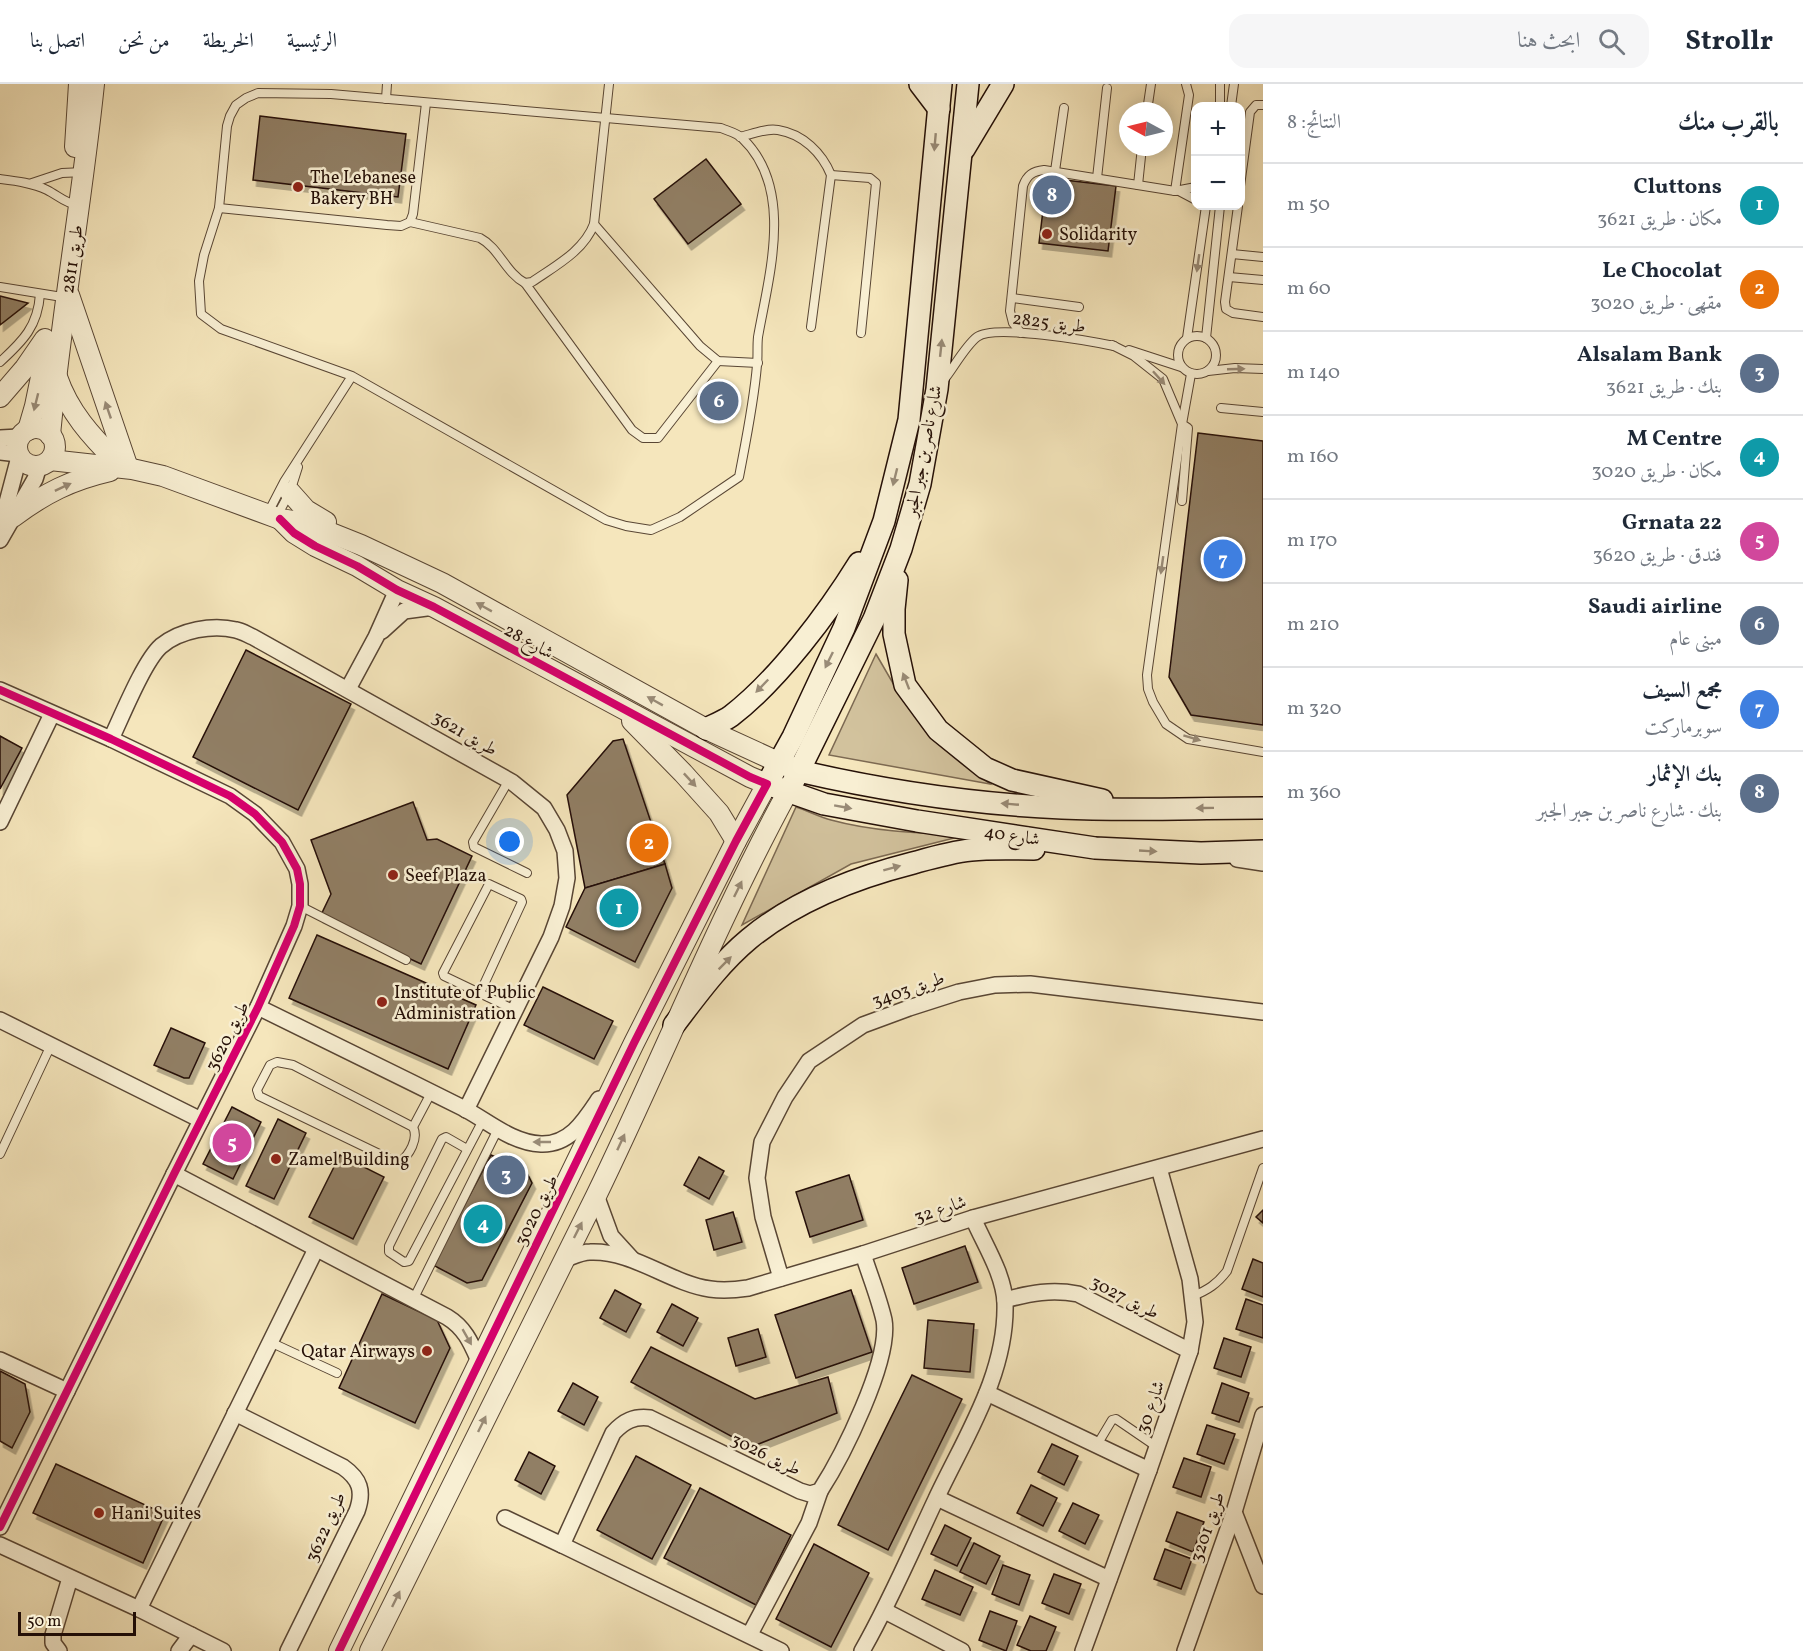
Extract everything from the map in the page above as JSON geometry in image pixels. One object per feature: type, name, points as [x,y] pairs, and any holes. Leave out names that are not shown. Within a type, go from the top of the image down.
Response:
[{"type":"main road","points":[[920,84],[939,109]]},
{"type":"main road","name":"شارع ناصر بن جبر الجبر","points":[[767,784],[793,737],[844,628],[884,521],[909,420],[941,84]]},
{"type":"main road","name":"شارع ناصر بن جبر الجبر","points":[[787,793],[874,619],[901,549],[920,484],[937,389],[968,84]]},
{"type":"main road","points":[[960,154],[1003,84]]},
{"type":"main road","points":[[706,729],[729,717],[785,663],[842,590],[884,521]]},
{"type":"main road","points":[[901,549],[894,609],[894,634],[905,685],[938,730],[985,768],[1012,780],[1143,809]]},
{"type":"main road","name":"شارع 40","points":[[778,762],[799,771],[878,788],[977,801],[1062,808],[1263,808]]},
{"type":"main road","name":"شارع 40","points":[[767,784],[787,793],[825,804],[1095,848],[1201,853],[1263,850]]},
{"type":"main road","points":[[674,1025],[713,975],[748,940],[792,908],[839,886],[882,871],[970,850],[1095,848]]},
{"type":"street","name":"طريق 2811","points":[[79,84],[79,172]]},
{"type":"street","name":"طريق 2811","points":[[14,445],[39,388],[50,332],[54,293],[75,205],[94,84]]},
{"type":"street","name":"طريق 2811","points":[[48,451],[56,373],[54,293]]},
{"type":"street","points":[[54,293],[124,466]]},
{"type":"street","points":[[0,397],[25,368],[50,332]]},
{"type":"street","points":[[56,373],[70,407],[82,426],[124,466]]},
{"type":"street","points":[[0,540],[7,523],[35,479],[48,451],[40,429],[14,445]]},
{"type":"street","points":[[7,523],[14,445]]},
{"type":"street","points":[[14,445],[24,463],[48,451]]},
{"type":"street","name":"شارع 28","points":[[48,451],[124,466],[184,483],[275,517],[306,523],[361,545],[442,583],[706,729],[778,762]]},
{"type":"street","points":[[7,523],[40,497],[83,477],[124,466]]},
{"type":"street","points":[[290,492],[306,510],[361,545]]},
{"type":"street","name":"شارع 28","points":[[275,517],[304,540],[767,784]]},
{"type":"street","points":[[348,690],[376,637],[397,590],[442,583]]},
{"type":"street","points":[[376,637],[404,611],[434,607]]},
{"type":"street","name":"طريق 3621","points":[[111,739],[148,663],[161,646],[196,630],[216,628],[236,630],[253,637],[509,780],[544,808],[557,830],[565,851],[567,878],[562,906],[551,938],[466,1110]]},
{"type":"street","name":"طريق 3620","points":[[0,690],[111,739],[230,796],[255,814],[282,842],[297,869],[300,884],[300,906],[294,926],[258,1007],[0,1527]]},
{"type":"street","points":[[619,708],[708,800],[736,841]]},
{"type":"street","points":[[0,822],[52,714]]},
{"type":"street","name":"طريق 3020","points":[[339,1651],[634,1043],[767,784]]},
{"type":"street","points":[[370,1651],[596,1195],[738,887],[787,793]]},
{"type":"street","points":[[1201,853],[1263,863]]},
{"type":"street","name":"طريق 3403","points":[[781,1278],[763,1217],[757,1178],[762,1142],[784,1097],[808,1061],[863,1025],[959,992],[995,985],[1030,984],[1263,1012]]},
{"type":"street","points":[[258,1007],[466,1110],[498,1129],[522,1140],[542,1144],[561,1141],[577,1130],[634,1043]]},
{"type":"street","points":[[0,1020],[201,1120]]},
{"type":"street","name":"شارع 32","points":[[632,1259],[689,1284],[710,1289],[739,1289],[863,1254],[973,1218],[1263,1139]]},
{"type":"street","name":"شارع 30","points":[[1083,1651],[1190,1351],[1195,1322],[1190,1279],[1159,1168]]},
{"type":"street","points":[[174,1174],[447,1317],[466,1332],[479,1361]]},
{"type":"street","points":[[596,1195],[611,1236],[632,1259]]},
{"type":"street","points":[[862,1651],[885,1611],[987,1393],[1002,1345],[1005,1300],[999,1276],[973,1218]]},
{"type":"street","points":[[139,1609],[316,1249]]},
{"type":"street","points":[[563,1260],[590,1252],[632,1259]]},
{"type":"street","points":[[750,1634],[809,1523],[820,1491],[867,1398],[881,1360],[885,1341],[884,1321],[863,1254]]},
{"type":"street","name":"طريق 3027","points":[[1005,1300],[1028,1293],[1062,1291],[1077,1294],[1190,1351]]},
{"type":"street","points":[[0,1360],[67,1391]]},
{"type":"street","points":[[987,1393],[1149,1470]]},
{"type":"street","name":"طريق 3622","points":[[235,1413],[343,1467],[354,1474],[360,1485],[362,1498],[357,1510],[288,1651]]},
{"type":"street","name":"طريق 3201","points":[[1185,1651],[1234,1512],[1263,1415]]},
{"type":"street","name":"طريق 3026","points":[[562,1545],[613,1433],[622,1423],[632,1418],[650,1418],[800,1491],[810,1494],[820,1491]]},
{"type":"street","points":[[937,1498],[1109,1580]]},
{"type":"street","points":[[1234,1512],[1263,1586]]},
{"type":"street","points":[[505,1518],[750,1634],[781,1651]]},
{"type":"street","points":[[0,1545],[139,1609],[223,1651]]},
{"type":"street","points":[[59,1651],[53,1643],[52,1635],[70,1578]]},
{"type":"street","points":[[885,1611],[962,1651]]},
{"type":"street","points":[[179,1651],[191,1635]]},
{"type":"lane","points":[[386,99],[387,84]]},
{"type":"lane","points":[[525,283],[532,282],[582,246],[590,236],[594,224],[609,84]]},
{"type":"lane","points":[[1148,102],[1151,84]]},
{"type":"lane","points":[[1177,191],[1189,95],[1186,84]]},
{"type":"lane","points":[[1220,84],[1220,102]]},
{"type":"lane","points":[[1232,102],[1234,84]]},
{"type":"lane","points":[[1097,178],[1107,88]]},
{"type":"lane","points":[[258,93],[331,94],[426,103],[722,128],[740,136],[757,157],[771,185],[775,223],[765,305],[758,340],[758,363],[739,477],[680,517],[651,530],[606,520],[352,376],[221,329],[201,314],[199,281],[204,255],[219,208],[227,126],[236,105],[258,93]]},
{"type":"lane","points":[[410,222],[413,214],[426,103]]},
{"type":"lane","points":[[1244,156],[1250,112],[1256,105],[1263,105]]},
{"type":"lane","points":[[1055,171],[1064,108]]},
{"type":"lane","points":[[740,136],[778,130],[797,137],[814,148],[825,160],[831,175],[811,327]]},
{"type":"lane","points":[[1138,185],[1141,156]]},
{"type":"lane","points":[[1021,333],[1011,318],[1012,298],[1023,186],[1033,172],[1055,171],[1177,191],[1191,198]]},
{"type":"lane","points":[[30,184],[79,172]]},
{"type":"lane","points":[[831,175],[870,178],[876,183],[861,333]]},
{"type":"lane","points":[[0,179],[45,189],[75,205]]},
{"type":"lane","points":[[1177,191],[1191,188]]},
{"type":"lane","points":[[219,208],[387,225],[401,226],[410,222],[480,238],[489,243],[518,279],[525,283],[633,430],[643,438],[658,438],[718,361]]},
{"type":"lane","points":[[1181,367],[1177,357],[1180,346],[1187,338],[1205,210]]},
{"type":"lane","points":[[1206,338],[1220,210]]},
{"type":"lane","points":[[1238,210],[1226,309],[1233,313],[1263,317]]},
{"type":"lane","points":[[594,224],[700,346],[718,361],[758,363]]},
{"type":"lane","points":[[1232,254],[1263,257]]},
{"type":"lane","points":[[1229,277],[1263,280]]},
{"type":"lane","points":[[0,287],[54,293]]},
{"type":"lane","points":[[0,362],[32,327],[38,314],[54,293]]},
{"type":"lane","points":[[1012,298],[1079,307]]},
{"type":"lane","name":"طريق 2825","points":[[937,389],[975,338],[991,332],[1021,333],[1112,345],[1181,367],[1191,374]]},
{"type":"lane","points":[[1187,338],[1200,336],[1206,338],[1215,347],[1216,360],[1208,371]]},
{"type":"lane","points":[[1112,345],[1134,356],[1163,379],[1182,424],[1188,428],[1182,501]]},
{"type":"lane","points":[[1263,369],[1235,368],[1191,374],[1147,675],[1148,689],[1153,702],[1166,724],[1188,739],[1263,752]]},
{"type":"lane","points":[[275,517],[300,459],[352,376]]},
{"type":"lane","points":[[1221,408],[1263,412]]},
{"type":"lane","points":[[275,517],[290,492],[300,459]]},
{"type":"lane","points":[[509,780],[473,845],[474,848],[527,873]]},
{"type":"lane","points":[[480,993],[522,904],[521,900],[489,884],[443,973],[444,976],[515,1010]]},
{"type":"lane","points":[[300,906],[406,960]]},
{"type":"lane","points":[[0,1154],[51,1045]]},
{"type":"lane","points":[[277,1062],[286,1063],[413,1127],[416,1139],[403,1160],[396,1162],[260,1096],[257,1090],[270,1065],[277,1062]]},
{"type":"lane","points":[[413,1127],[431,1093]]},
{"type":"lane","points":[[467,1149],[446,1137],[442,1139],[389,1246],[389,1252],[404,1262],[409,1261],[483,1120]]},
{"type":"lane","points":[[414,1298],[498,1129]]},
{"type":"lane","points":[[1193,1296],[1212,1287],[1227,1271],[1263,1168]]},
{"type":"lane","points":[[270,1342],[337,1373]]},
{"type":"lane","points":[[1097,1445],[1112,1420],[1116,1419],[1157,1447]]},
{"type":"shaded area","points":[[876,654],[894,685],[929,734],[990,784],[829,755]]},
{"type":"shaded area","points":[[796,807],[831,820],[864,827],[966,835],[851,864],[742,925]]},
{"type":"building","points":[[260,116],[406,134],[398,197],[253,180]]},
{"type":"building","points":[[706,159],[741,204],[688,244],[654,199]]},
{"type":"building","points":[[1047,178],[1116,186],[1108,251],[1039,243]]},
{"type":"building","points":[[0,296],[28,303],[0,325]]},
{"type":"building","points":[[1198,433],[1263,441],[1263,725],[1191,715],[1169,677]]},
{"type":"building","points":[[246,650],[351,704],[298,810],[193,757]]},
{"type":"building","points":[[0,736],[22,748],[0,789]]},
{"type":"building","points":[[623,739],[665,864],[585,888],[567,795],[613,741]]},
{"type":"building","name":"Seef Plaza","points":[[413,802],[427,840],[437,839],[472,856],[421,964],[320,917],[331,894],[311,840]]},
{"type":"building","points":[[665,864],[672,888],[635,962],[566,927],[585,888]]},
{"type":"building","name":"Institute of Public Administration","points":[[317,935],[476,1005],[448,1069],[289,998]]},
{"type":"building","points":[[543,987],[613,1021],[594,1059],[524,1025]]},
{"type":"building","points":[[171,1028],[205,1043],[189,1078],[154,1065]]},
{"type":"building","points":[[232,1107],[261,1122],[233,1179],[203,1164]]},
{"type":"building","name":"Zamel Building","points":[[278,1119],[306,1133],[274,1199],[246,1186]]},
{"type":"building","points":[[340,1155],[384,1177],[353,1239],[309,1217]]},
{"type":"building","points":[[491,1155],[526,1171],[532,1183],[482,1280],[467,1283],[433,1265]]},
{"type":"building","points":[[699,1157],[724,1171],[709,1199],[684,1185]]},
{"type":"building","points":[[849,1175],[863,1220],[810,1237],[796,1192]]},
{"type":"building","points":[[1263,1210],[1263,1223],[1256,1217]]},
{"type":"building","points":[[733,1212],[742,1242],[714,1250],[706,1220]]},
{"type":"building","points":[[965,1246],[978,1282],[914,1304],[902,1268]]},
{"type":"building","points":[[1253,1259],[1263,1263],[1263,1297],[1242,1289]]},
{"type":"building","points":[[615,1290],[641,1304],[626,1332],[600,1318]]},
{"type":"building","points":[[851,1290],[872,1352],[796,1378],[775,1315]]},
{"type":"building","points":[[382,1294],[437,1320],[450,1348],[415,1423],[339,1388]]},
{"type":"building","points":[[1246,1299],[1263,1305],[1263,1338],[1236,1329]]},
{"type":"building","points":[[672,1304],[698,1318],[683,1346],[657,1332]]},
{"type":"building","points":[[928,1320],[974,1324],[970,1372],[924,1368]]},
{"type":"building","points":[[758,1329],[766,1357],[736,1366],[728,1338]]},
{"type":"building","points":[[1224,1338],[1251,1347],[1241,1377],[1214,1368]]},
{"type":"building","points":[[651,1347],[755,1399],[828,1377],[837,1413],[751,1447],[631,1382]]},
{"type":"building","points":[[0,1371],[25,1384],[30,1412],[12,1448],[0,1441]]},
{"type":"building","points":[[912,1375],[962,1399],[888,1550],[838,1525]]},
{"type":"building","points":[[573,1383],[598,1397],[584,1425],[558,1411]]},
{"type":"building","points":[[1222,1383],[1249,1393],[1239,1422],[1212,1413]]},
{"type":"building","points":[[1207,1425],[1235,1434],[1224,1464],[1197,1454]]},
{"type":"building","points":[[1052,1444],[1078,1456],[1064,1485],[1038,1472]]},
{"type":"building","points":[[529,1452],[555,1466],[541,1494],[515,1480]]},
{"type":"building","points":[[636,1456],[691,1485],[652,1559],[597,1530]]},
{"type":"building","points":[[1184,1458],[1211,1467],[1201,1497],[1173,1487]]},
{"type":"building","name":"Hani Suites","points":[[56,1464],[165,1514],[143,1563],[33,1513]]},
{"type":"building","points":[[1031,1485],[1057,1498],[1043,1526],[1017,1513]]},
{"type":"building","points":[[700,1488],[791,1535],[756,1605],[664,1558]]},
{"type":"building","points":[[1073,1503],[1099,1515],[1085,1544],[1059,1531]]},
{"type":"building","points":[[1177,1512],[1204,1522],[1193,1552],[1166,1541]]},
{"type":"building","points":[[945,1525],[971,1538],[957,1566],[931,1554]]},
{"type":"building","points":[[974,1543],[1000,1556],[986,1584],[960,1572]]},
{"type":"building","points":[[814,1544],[869,1573],[831,1647],[776,1619]]},
{"type":"building","points":[[1165,1549],[1192,1559],[1181,1589],[1154,1579]]},
{"type":"building","points":[[1003,1565],[1030,1575],[1019,1605],[992,1594]]},
{"type":"building","points":[[935,1570],[973,1587],[960,1615],[922,1599]]},
{"type":"building","points":[[1054,1574],[1081,1584],[1069,1614],[1042,1603]]},
{"type":"building","points":[[990,1611],[1017,1621],[1006,1651],[979,1640]]},
{"type":"building","points":[[1030,1616],[1056,1627],[1046,1651],[1031,1651],[1017,1645]]},
{"type":"cycle path","points":[[280,519],[294,533],[315,546],[357,566],[397,590],[434,607],[767,784],[634,1043],[339,1651]]},
{"type":"cycle path","points":[[0,690],[111,739],[230,796],[255,814],[282,842],[297,869],[300,884],[300,906],[294,926],[258,1007],[0,1527]]},
{"type":"place","name":"The Lebanese Bakery BH","points":[[298,187]]},
{"type":"place","name":"بنك الإثمار","points":[[1052,195]]},
{"type":"place","name":"Solidarity","points":[[1047,234]]},
{"type":"place","name":"Saudi airline","points":[[719,401]]},
{"type":"place","name":"مجمع السيف","points":[[1223,559]]},
{"type":"place","name":"Le Chocolat","points":[[649,843]]},
{"type":"place","name":"Seef Plaza","points":[[393,875]]},
{"type":"place","name":"Cluttons","points":[[619,908]]},
{"type":"place","name":"Institute of Public Administration","points":[[382,1002]]},
{"type":"place","name":"Grnata 22","points":[[232,1143]]},
{"type":"place","name":"Zamel Building","points":[[276,1159]]},
{"type":"place","name":"Alsalam Bank","points":[[506,1175]]},
{"type":"place","name":"M Centre","points":[[483,1224]]},
{"type":"place","name":"Qatar Airways","points":[[427,1351]]},
{"type":"place","name":"Hani Suites","points":[[99,1513]]}]
